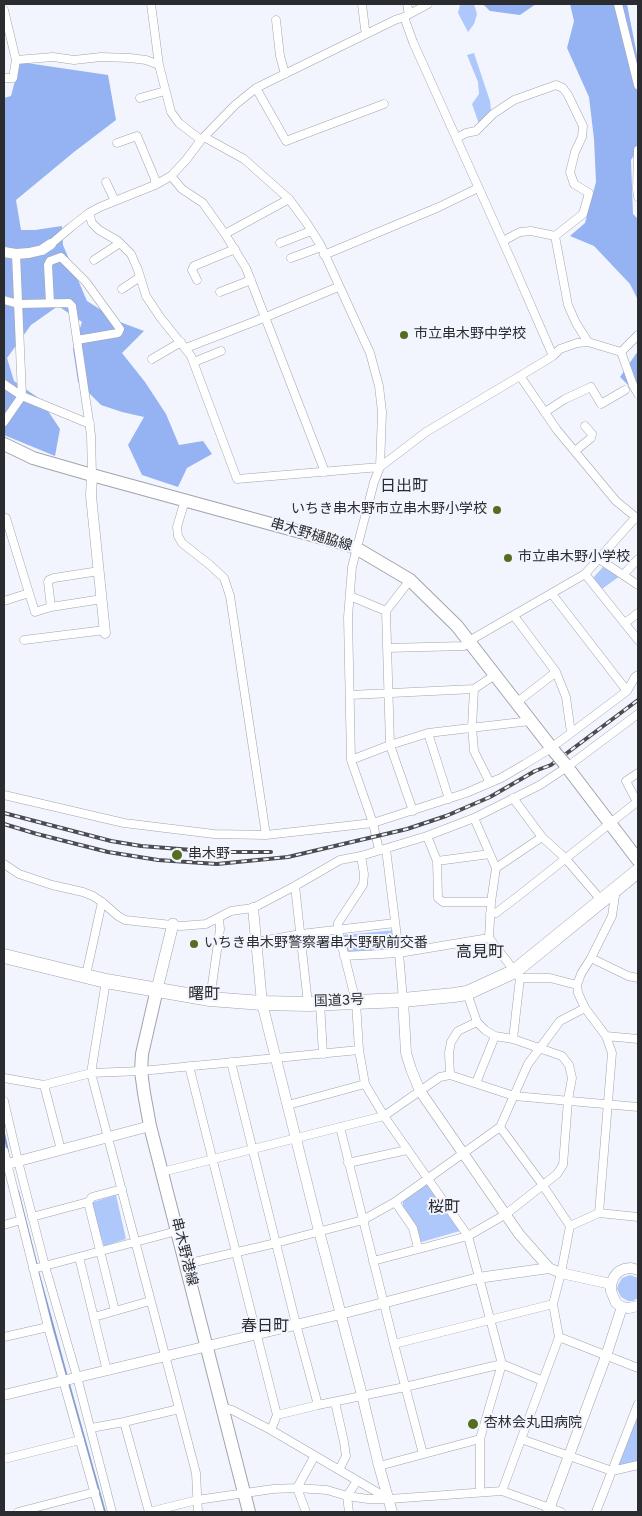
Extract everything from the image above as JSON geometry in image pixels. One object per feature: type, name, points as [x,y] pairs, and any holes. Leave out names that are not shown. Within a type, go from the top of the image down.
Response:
[{"type":"highway","name":"国道3号","points":[[4,956],[106,981],[210,999],[262,1003],[314,1003],[403,1000],[454,995],[468,993],[518,974],[601,900],[638,871]]},
{"type":"main road","name":"串木野樋脇線","points":[[4,444],[33,458],[348,545],[410,580],[457,626],[638,860]]},
{"type":"main road","points":[[157,989],[173,924]]},
{"type":"main road","name":"串木野港線","points":[[157,989],[145,1039],[141,1071],[150,1126],[249,1512]]},
{"type":"street","points":[[151,4],[159,65],[171,112],[178,123],[202,139],[244,159],[289,198],[322,251],[370,353],[379,386],[382,412],[380,467],[356,548],[352,567],[348,617],[352,760],[382,850],[400,953],[406,1053],[410,1069],[420,1091],[518,1234],[549,1268],[561,1273],[611,1284]]},
{"type":"street","points":[[362,4],[365,29]]},
{"type":"street","points":[[407,4],[406,16],[412,42],[457,138],[553,356]]},
{"type":"street","points":[[4,252],[16,254],[42,250],[89,213],[155,185],[171,176],[202,139],[235,105],[256,88],[428,4]]},
{"type":"street","points":[[618,4],[638,85]]},
{"type":"street","points":[[4,10],[16,60],[13,78],[4,78]]},
{"type":"street","points":[[276,20],[280,56],[285,74]]},
{"type":"street","points":[[16,60],[53,57],[74,60],[100,57],[130,58],[146,60],[159,65]]},
{"type":"street","points":[[457,138],[476,131],[494,114],[514,100],[556,85],[563,88],[583,126],[582,137],[575,152],[570,172],[574,184],[589,193],[583,214],[555,236],[531,231],[520,232],[503,241]]},
{"type":"street","points":[[256,88],[286,141],[384,104]]},
{"type":"street","points":[[140,98],[165,91]]},
{"type":"street","points":[[117,143],[137,136],[155,179],[155,185]]},
{"type":"street","points":[[638,150],[638,197]]},
{"type":"street","points":[[171,176],[182,189],[203,203],[226,234],[246,268],[325,472]]},
{"type":"street","points":[[106,182],[115,201]]},
{"type":"street","points":[[291,258],[322,251],[439,207],[478,188]]},
{"type":"street","points":[[226,234],[289,198]]},
{"type":"street","points":[[89,213],[92,223],[99,230],[120,243],[131,254],[146,296],[194,362],[237,479],[380,467],[426,432],[553,356],[560,349],[577,343],[588,342],[622,352]]},
{"type":"street","points":[[280,243],[311,231]]},
{"type":"street","points":[[555,236],[568,305],[576,323],[588,342]]},
{"type":"street","points":[[94,260],[120,243]]},
{"type":"street","points":[[197,280],[192,270],[194,266],[235,249]]},
{"type":"street","points":[[4,422],[22,396],[16,254]]},
{"type":"street","points":[[50,303],[48,265],[50,261],[61,257],[86,282],[120,329],[118,333],[77,340]]},
{"type":"street","points":[[122,289],[140,277]]},
{"type":"street","points":[[220,292],[251,280]]},
{"type":"street","points":[[152,359],[183,345],[266,317],[338,287]]},
{"type":"street","points":[[4,300],[18,304],[69,303],[72,306],[90,424],[91,496],[105,632],[24,640]]},
{"type":"street","points":[[622,352],[638,335]]},
{"type":"street","points":[[194,362],[221,351]]},
{"type":"street","points":[[622,352],[638,394]]},
{"type":"street","points":[[387,648],[464,646],[469,641],[585,574],[637,518],[616,501],[557,430],[520,376]]},
{"type":"street","points":[[4,384],[22,396],[90,424]]},
{"type":"street","points":[[545,412],[565,399],[592,387],[601,404],[625,390]]},
{"type":"street","points":[[575,451],[591,438],[592,434],[585,426]]},
{"type":"street","points":[[184,500],[177,527],[178,536],[182,543],[224,578],[230,596],[266,835]]},
{"type":"street","points":[[4,518],[6,518],[35,612],[51,607],[102,599]]},
{"type":"street","points":[[598,559],[638,585]]},
{"type":"street","points":[[622,575],[638,559]]},
{"type":"street","points":[[51,607],[49,580],[99,571]]},
{"type":"street","points":[[585,574],[638,640]]},
{"type":"street","points":[[410,580],[386,611],[390,745],[412,810]]},
{"type":"street","points":[[4,601],[29,593]]},
{"type":"street","points":[[552,594],[627,691]]},
{"type":"street","points":[[350,596],[386,611]]},
{"type":"street","points":[[624,623],[638,613]]},
{"type":"street","points":[[514,616],[556,672],[566,697],[571,733]]},
{"type":"street","points":[[516,703],[556,672]]},
{"type":"street","points":[[350,695],[474,689],[495,674]]},
{"type":"street","points":[[4,795],[124,823],[214,834],[266,835],[373,823],[449,799],[490,783],[553,749],[627,691],[638,675]]},
{"type":"street","points":[[474,689],[472,727],[474,751],[490,783]]},
{"type":"street","points":[[4,864],[19,874],[52,885],[83,892],[102,902],[125,920],[194,926],[206,924],[231,911],[252,908],[340,860],[361,856],[427,836],[474,818],[540,785],[638,714]]},
{"type":"street","points":[[352,760],[428,733],[530,721]]},
{"type":"street","points":[[428,733],[449,799]]},
{"type":"street","points":[[490,914],[496,913],[517,897],[637,802],[626,781],[638,773]]},
{"type":"street","points":[[513,798],[542,837],[565,858],[601,900]]},
{"type":"street","points":[[474,818],[496,868],[491,902],[489,938],[518,974],[513,1040]]},
{"type":"street","points":[[427,836],[437,860],[438,898],[443,902],[491,902]]},
{"type":"street","points":[[496,868],[542,837]]},
{"type":"street","points":[[437,860],[490,854]]},
{"type":"street","points":[[361,856],[364,874],[363,885],[338,923],[338,930],[356,1002],[359,1050],[365,1084],[407,1150],[429,1178],[468,1236],[502,1364],[480,1439],[480,1492]]},
{"type":"street","points":[[295,886],[300,934],[322,1054]]},
{"type":"street","points":[[599,1213],[612,1053],[606,1036],[585,1008],[577,985],[612,916],[617,888]]},
{"type":"street","points":[[86,975],[102,902]]},
{"type":"street","points":[[252,908],[262,1003],[392,1512]]},
{"type":"street","points":[[210,999],[220,929],[219,918]]},
{"type":"street","points":[[256,942],[300,934],[395,923]]},
{"type":"street","points":[[344,956],[400,953],[489,938]]},
{"type":"street","points":[[591,958],[628,976],[638,978]]},
{"type":"street","points":[[518,974],[550,978],[577,985]]},
{"type":"street","points":[[106,981],[91,1073],[196,1473],[198,1512]]},
{"type":"street","points":[[373,1261],[468,1236],[506,1214],[556,1174],[563,1165],[568,1100],[572,1078],[569,1065],[562,1056],[495,1036],[485,1030],[476,1022],[468,993]]},
{"type":"street","points":[[186,1264],[363,1220],[395,1202],[500,1127],[528,1064],[560,1021],[585,1008]]},
{"type":"street","points":[[450,1074],[451,1042],[458,1031],[476,1022]]},
{"type":"street","points":[[476,1083],[495,1036]]},
{"type":"street","points":[[606,1036],[638,1039]]},
{"type":"street","points":[[4,1078],[44,1085],[91,1073],[141,1071],[359,1050]]},
{"type":"street","points":[[231,1062],[318,1405]]},
{"type":"street","points":[[189,1066],[277,1415],[271,1430]]},
{"type":"street","points":[[162,1172],[384,1116],[440,1077],[450,1074],[514,1096],[638,1107]]},
{"type":"street","points":[[288,1105],[365,1084]]},
{"type":"street","points":[[44,1085],[61,1150]]},
{"type":"street","points":[[4,1100],[32,1217],[91,1428],[112,1512]]},
{"type":"street","points":[[5,1164],[150,1126]]},
{"type":"street","points":[[340,1127],[423,1454]]},
{"type":"street","points":[[500,1127],[570,1226],[553,1304],[559,1338],[502,1491]]},
{"type":"street","points":[[348,1163],[407,1150]]},
{"type":"street","points":[[4,1151],[5,1164],[48,1327],[100,1512]]},
{"type":"street","points":[[32,1217],[88,1202],[92,1197],[122,1189]]},
{"type":"street","points":[[88,1202],[115,1311]]},
{"type":"street","points":[[395,1202],[413,1228],[418,1248]]},
{"type":"street","points":[[570,1226],[599,1213],[638,1217]]},
{"type":"street","points":[[4,1225],[21,1220]]},
{"type":"street","points":[[34,1269],[178,1231]]},
{"type":"street","points":[[79,1257],[107,1371]]},
{"type":"street","points":[[4,1395],[256,1335],[478,1278],[549,1268]]},
{"type":"street","points":[[638,1269],[624,1269],[618,1272],[611,1284],[610,1291],[616,1303],[622,1307],[638,1306]]},
{"type":"street","points":[[94,1317],[150,1301]]},
{"type":"street","points":[[394,1344],[553,1304]]},
{"type":"street","points":[[549,1510],[606,1356],[622,1307]]},
{"type":"street","points":[[4,1334],[48,1327]]},
{"type":"street","points":[[559,1338],[638,1368]]},
{"type":"street","points":[[277,1415],[502,1364],[543,1382]]},
{"type":"street","points":[[335,1402],[346,1456],[339,1470]]},
{"type":"street","points":[[596,1512],[638,1404]]},
{"type":"street","points":[[223,1408],[232,1410],[271,1430],[314,1457],[389,1499]]},
{"type":"street","points":[[91,1428],[178,1409]]},
{"type":"street","points":[[124,1422],[149,1512],[197,1500],[273,1489],[297,1488],[327,1490],[346,1496],[368,1499],[502,1491],[549,1510],[561,1512]]},
{"type":"street","points":[[379,1466],[480,1439]]},
{"type":"street","points":[[521,1439],[612,1471],[638,1465]]},
{"type":"street","points":[[4,1459],[80,1440]]},
{"type":"street","points":[[306,1512],[297,1488],[314,1457]]},
{"type":"street","points":[[348,1512],[346,1496],[357,1481]]},
{"type":"street","points":[[18,1512],[95,1492]]},
{"type":"shaded area","points":[[474,4],[477,14],[474,24],[468,32],[458,13],[460,5]]},
{"type":"shaded area","points":[[483,4],[536,4],[520,15],[490,11]]},
{"type":"shaded area","points":[[570,4],[627,4],[638,60],[638,149],[631,160],[633,214],[638,219],[638,300],[630,284],[594,246],[570,236],[585,223],[596,182],[594,139],[589,97],[567,48],[574,21]]},
{"type":"shaded area","points":[[474,53],[490,101],[491,110],[479,124],[472,104],[479,94],[478,82],[467,55]]},
{"type":"shaded area","points":[[20,62],[108,75],[116,120],[16,200],[21,230],[62,226],[63,245],[87,301],[120,322],[144,331],[122,353],[145,382],[166,414],[179,445],[203,441],[212,454],[187,468],[178,487],[142,475],[128,445],[144,417],[101,405],[78,382],[73,349],[82,322],[58,306],[31,325],[7,358],[14,381],[40,399],[60,429],[55,456],[4,435],[4,98],[11,96]]},
{"type":"shaded area","points":[[638,351],[638,395],[620,377]]},
{"type":"shaded area","points":[[603,567],[620,576],[602,589],[593,578]]},
{"type":"shaded area","points":[[396,930],[400,949],[390,955],[349,956],[343,935]]},
{"type":"shaded area","points":[[425,1183],[429,1184],[460,1231],[418,1243],[403,1207],[403,1197]]},
{"type":"shaded area","points":[[116,1195],[126,1239],[104,1246],[90,1203]]},
{"type":"shaded area","points":[[630,1275],[638,1278],[638,1298],[633,1301],[628,1301],[621,1297],[617,1289],[622,1278]]},
{"type":"shaded area","points":[[638,1411],[638,1465],[617,1469]]},
{"type":"waterway","points":[[4,1133],[8,1152]]},
{"type":"waterway","points":[[18,1191],[37,1266]]},
{"type":"waterway","points":[[38,1271],[67,1377]]},
{"type":"waterway","points":[[69,1384],[105,1512]]},
{"type":"railway","points":[[4,824],[108,852],[158,860],[217,864],[288,857],[407,829],[446,816],[490,797],[535,771],[551,765],[638,700]]},
{"type":"railway","points":[[4,813],[111,841],[141,846],[218,852],[271,852]]},
{"type":"place","name":"市立串木野中学校","points":[[404,335]]},
{"type":"place","name":"いちき串木野市立串木野小学校","points":[[497,510]]},
{"type":"place","name":"市立串木野小学校","points":[[508,558]]},
{"type":"place","name":"串木野","points":[[177,855]]},
{"type":"place","name":"いちき串木野警察署串木野駅前交番","points":[[194,944]]},
{"type":"place","name":"杏林会丸田病院","points":[[473,1424]]},
{"type":"district","name":"日出町","points":[[404,488]]},
{"type":"district","name":"高見町","points":[[480,954]]},
{"type":"district","name":"曙町","points":[[204,996]]},
{"type":"district","name":"桜町","points":[[444,1209]]},
{"type":"district","name":"春日町","points":[[265,1328]]}]
